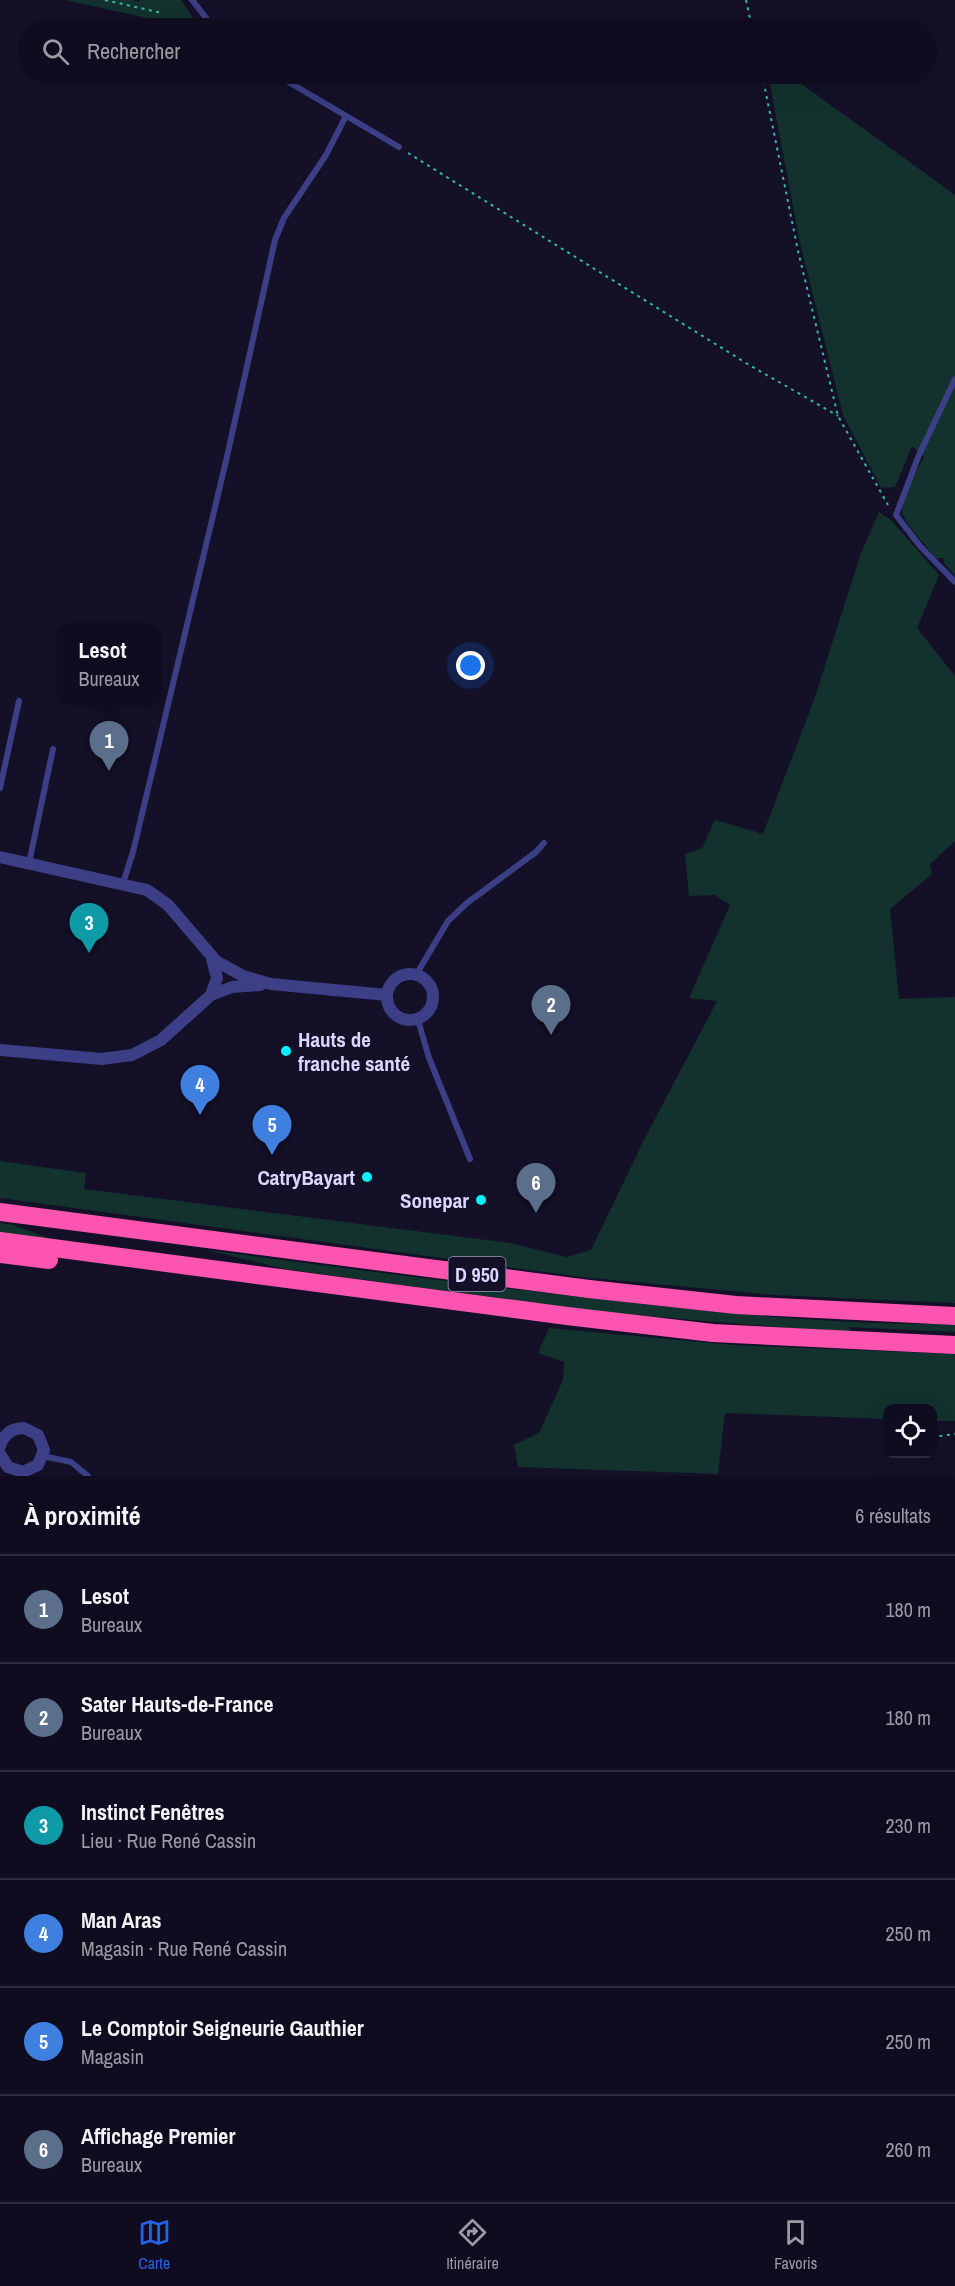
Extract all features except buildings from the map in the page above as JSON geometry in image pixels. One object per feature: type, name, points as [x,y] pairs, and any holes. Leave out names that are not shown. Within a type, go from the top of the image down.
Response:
[{"type":"highway","name":"D 950","points":[[0,1212],[725,1304],[895,1315],[955,1316]]},
{"type":"highway","name":"D 950","points":[[0,1241],[713,1333],[955,1345]]},
{"type":"highway","points":[[0,1254],[138,1270],[282,1279]]},
{"type":"street","points":[[0,857],[147,890],[161,898],[212,958],[232,972],[271,984]]},
{"type":"street","points":[[211,995],[217,978],[212,958]]},
{"type":"street","points":[[416,975],[428,982],[434,995],[431,1009],[418,1020],[406,1020],[398,1017],[389,1008],[387,995],[390,985],[398,977],[416,975]]},
{"type":"street","points":[[0,1050],[102,1059],[132,1055],[161,1040],[211,995],[232,987],[271,984],[387,995]]},
{"type":"street","points":[[0,1446],[9,1432],[18,1428],[27,1428],[41,1440],[43,1456],[35,1467],[27,1471],[4,1471],[0,1454]]},
{"type":"lane","points":[[192,0],[206,18]]},
{"type":"lane","points":[[292,84],[399,147]]},
{"type":"lane","points":[[123,883],[133,852],[226,460],[275,240],[284,218],[326,155],[346,116]]},
{"type":"lane","points":[[955,379],[919,455],[896,516],[920,546],[955,582]]},
{"type":"lane","points":[[0,788],[19,700]]},
{"type":"lane","points":[[29,864],[53,749]]},
{"type":"lane","points":[[416,975],[448,921],[467,903],[536,852],[544,843]]},
{"type":"lane","points":[[418,1020],[429,1058],[470,1159]]},
{"type":"lane","points":[[43,1456],[71,1462],[88,1476]]},
{"type":"path","points":[[105,0],[162,13]]},
{"type":"path","points":[[131,6],[133,0]]},
{"type":"path","points":[[746,0],[750,18]]},
{"type":"path","points":[[764,84],[798,250],[838,416],[883,499],[896,516]]},
{"type":"path","points":[[399,147],[746,363],[838,416]]},
{"type":"path","points":[[937,1436],[955,1434]]},
{"type":"green space","points":[[65,0],[132,0],[139,2],[140,0],[181,0],[193,18],[147,18]]},
{"type":"green space","points":[[770,84],[802,84],[955,195],[955,576],[944,563],[943,558],[936,558],[917,536],[902,511],[907,491],[924,457],[912,446],[895,487],[881,488],[843,415],[800,243]]},
{"type":"green space","points":[[879,512],[891,520],[939,575],[917,628],[955,676],[955,841],[930,864],[932,874],[890,909],[899,999],[955,997],[955,1303],[774,1295],[582,1277],[0,1198],[0,1161],[86,1173],[84,1189],[510,1243],[566,1257],[591,1250],[644,1140],[717,1001],[689,998],[730,905],[715,895],[689,896],[685,854],[702,848],[715,820],[763,834],[814,700],[861,553]]},
{"type":"green space","points":[[0,1223],[14,1225],[53,1240],[0,1233]]},
{"type":"green space","points":[[207,1250],[463,1283],[701,1310],[828,1321],[955,1324],[955,1332],[849,1327],[850,1333],[610,1313],[285,1269]]},
{"type":"green space","points":[[549,1328],[733,1345],[955,1354],[955,1421],[937,1421],[937,1404],[883,1404],[883,1419],[725,1413],[718,1474],[518,1467],[514,1445],[539,1433],[563,1380],[564,1362],[538,1353]]},
{"type":"place","name":"Lesot","points":[[109,771]]},
{"type":"place","name":"Instinct Fenêtres","points":[[89,953]]},
{"type":"place","name":"Sater Hauts-de-France","points":[[551,1035]]},
{"type":"place","name":"Hauts de franche santé","points":[[286,1051]]},
{"type":"place","name":"Man Aras","points":[[200,1115]]},
{"type":"place","name":"Le Comptoir Seigneurie Gauthier","points":[[272,1155]]},
{"type":"place","name":"CatryBayart","points":[[367,1177]]},
{"type":"place","name":"Sonepar","points":[[481,1200]]},
{"type":"place","name":"Affichage Premier","points":[[536,1213]]}]
